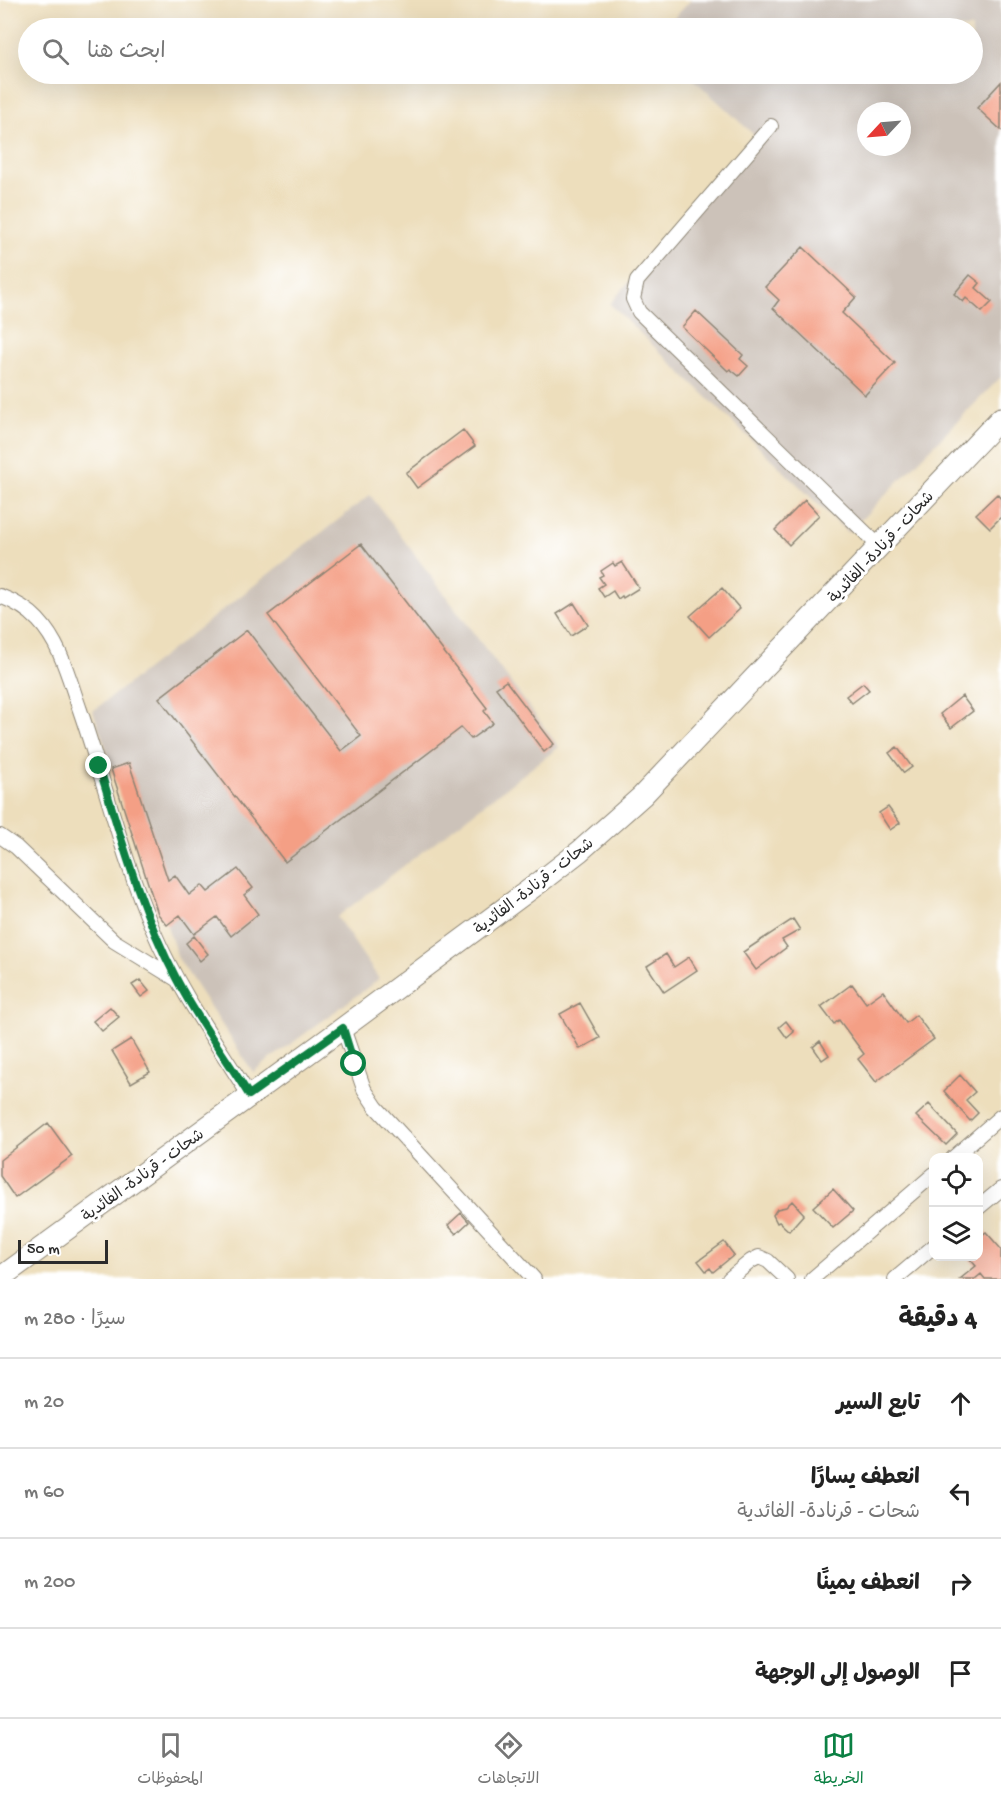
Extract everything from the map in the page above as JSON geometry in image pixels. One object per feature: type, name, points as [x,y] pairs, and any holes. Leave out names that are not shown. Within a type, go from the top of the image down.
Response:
[{"type":"main road","name":"شحات - قرنادة- الفائدية","points":[[0,1278],[343,1028],[572,857],[642,796],[1001,418]]},
{"type":"street","points":[[771,126],[637,281],[633,299],[639,312],[880,547]]},
{"type":"street","points":[[0,596],[13,601],[38,620],[60,654],[99,766],[133,878],[153,930],[176,979],[249,1095]]},
{"type":"street","points":[[0,836],[16,847],[114,941],[176,979]]},
{"type":"street","points":[[343,1028],[364,1089],[376,1107],[534,1279]]},
{"type":"street","points":[[959,1153],[1001,1116]]},
{"type":"street","points":[[812,1279],[929,1177]]},
{"type":"street","points":[[979,1207],[1001,1189]]},
{"type":"street","points":[[895,1279],[929,1249]]},
{"type":"street","points":[[729,1279],[759,1257],[768,1261],[787,1279]]},
{"type":"shaded area","points":[[691,0],[1001,0],[1001,377],[848,533],[610,304],[754,135],[699,84],[983,84],[983,18],[674,18]]},
{"type":"shaded area","points":[[370,495],[559,747],[337,917],[379,979],[253,1072],[178,958],[93,711]]},
{"type":"building","points":[[1001,82],[1001,130],[977,108]]},
{"type":"building","points":[[803,247],[856,297],[842,313],[895,363],[865,395],[773,308],[779,300],[765,287]]},
{"type":"building","points":[[970,275],[980,283],[976,288],[992,302],[982,312],[966,298],[963,302],[954,294]]},
{"type":"building","points":[[696,311],[743,355],[740,359],[748,366],[739,376],[730,369],[728,371],[682,327]]},
{"type":"building","points":[[463,430],[475,446],[417,488],[406,473]]},
{"type":"building","points":[[997,494],[1001,499],[1001,517],[990,528],[976,514]]},
{"type":"building","points":[[805,500],[819,515],[789,545],[775,530]]},
{"type":"building","points":[[361,544],[487,708],[484,711],[493,723],[471,739],[461,728],[285,862],[159,698],[247,630],[341,751],[361,736],[268,615]]},
{"type":"building","points":[[622,562],[639,588],[623,598],[622,596],[618,599],[613,591],[604,597],[598,588],[604,584],[599,577],[603,575],[601,571],[613,563],[615,566]]},
{"type":"building","points":[[722,588],[740,609],[709,637],[690,616]]},
{"type":"building","points":[[574,603],[588,625],[571,636],[557,614]]},
{"type":"building","points":[[506,681],[554,744],[544,752],[496,688]]},
{"type":"building","points":[[863,683],[869,690],[852,703],[846,696]]},
{"type":"building","points":[[962,696],[973,711],[951,728],[940,714]]},
{"type":"building","points":[[897,747],[912,767],[904,773],[889,753]]},
{"type":"building","points":[[129,763],[168,880],[175,875],[189,895],[202,885],[208,892],[238,869],[253,888],[244,895],[258,914],[231,936],[217,917],[194,934],[180,915],[167,925],[158,914],[111,769]]},
{"type":"building","points":[[888,807],[900,823],[890,830],[879,813]]},
{"type":"building","points":[[793,919],[800,930],[782,940],[787,947],[756,970],[743,952]]},
{"type":"building","points":[[194,936],[208,954],[200,961],[186,943]]},
{"type":"building","points":[[666,954],[674,967],[689,957],[697,970],[664,992],[647,966]]},
{"type":"building","points":[[140,980],[149,991],[141,997],[132,985]]},
{"type":"building","points":[[852,984],[866,1003],[883,991],[906,1023],[916,1015],[934,1039],[876,1082],[858,1059],[864,1054],[839,1020],[834,1024],[821,1007]]},
{"type":"building","points":[[580,1003],[600,1038],[580,1049],[560,1014]]},
{"type":"building","points":[[110,1007],[119,1017],[102,1031],[93,1021]]},
{"type":"building","points":[[786,1021],[794,1032],[787,1038],[779,1027]]},
{"type":"building","points":[[131,1039],[150,1072],[131,1083],[112,1051]]},
{"type":"building","points":[[820,1041],[829,1055],[822,1060],[813,1047]]},
{"type":"building","points":[[960,1075],[975,1092],[966,1100],[978,1113],[970,1121],[944,1091]]},
{"type":"building","points":[[929,1104],[957,1134],[946,1145],[916,1116]]},
{"type":"building","points":[[48,1123],[72,1156],[15,1198],[0,1176],[0,1160]]},
{"type":"building","points":[[833,1189],[853,1211],[833,1228],[813,1207]]},
{"type":"building","points":[[792,1201],[804,1214],[789,1231],[779,1222],[777,1223],[773,1215],[777,1209],[786,1207]]},
{"type":"building","points":[[461,1213],[469,1222],[456,1234],[448,1225]]},
{"type":"building","points":[[986,1232],[1001,1249],[1001,1279],[985,1279],[981,1274],[975,1279],[960,1279],[976,1266],[972,1261],[983,1261],[983,1234]]},
{"type":"building","points":[[724,1242],[734,1255],[713,1272],[710,1268],[706,1271],[698,1261]]},
{"type":"route","points":[[99,766],[133,878],[153,930],[176,979],[249,1095],[343,1028],[354,1064]]}]
